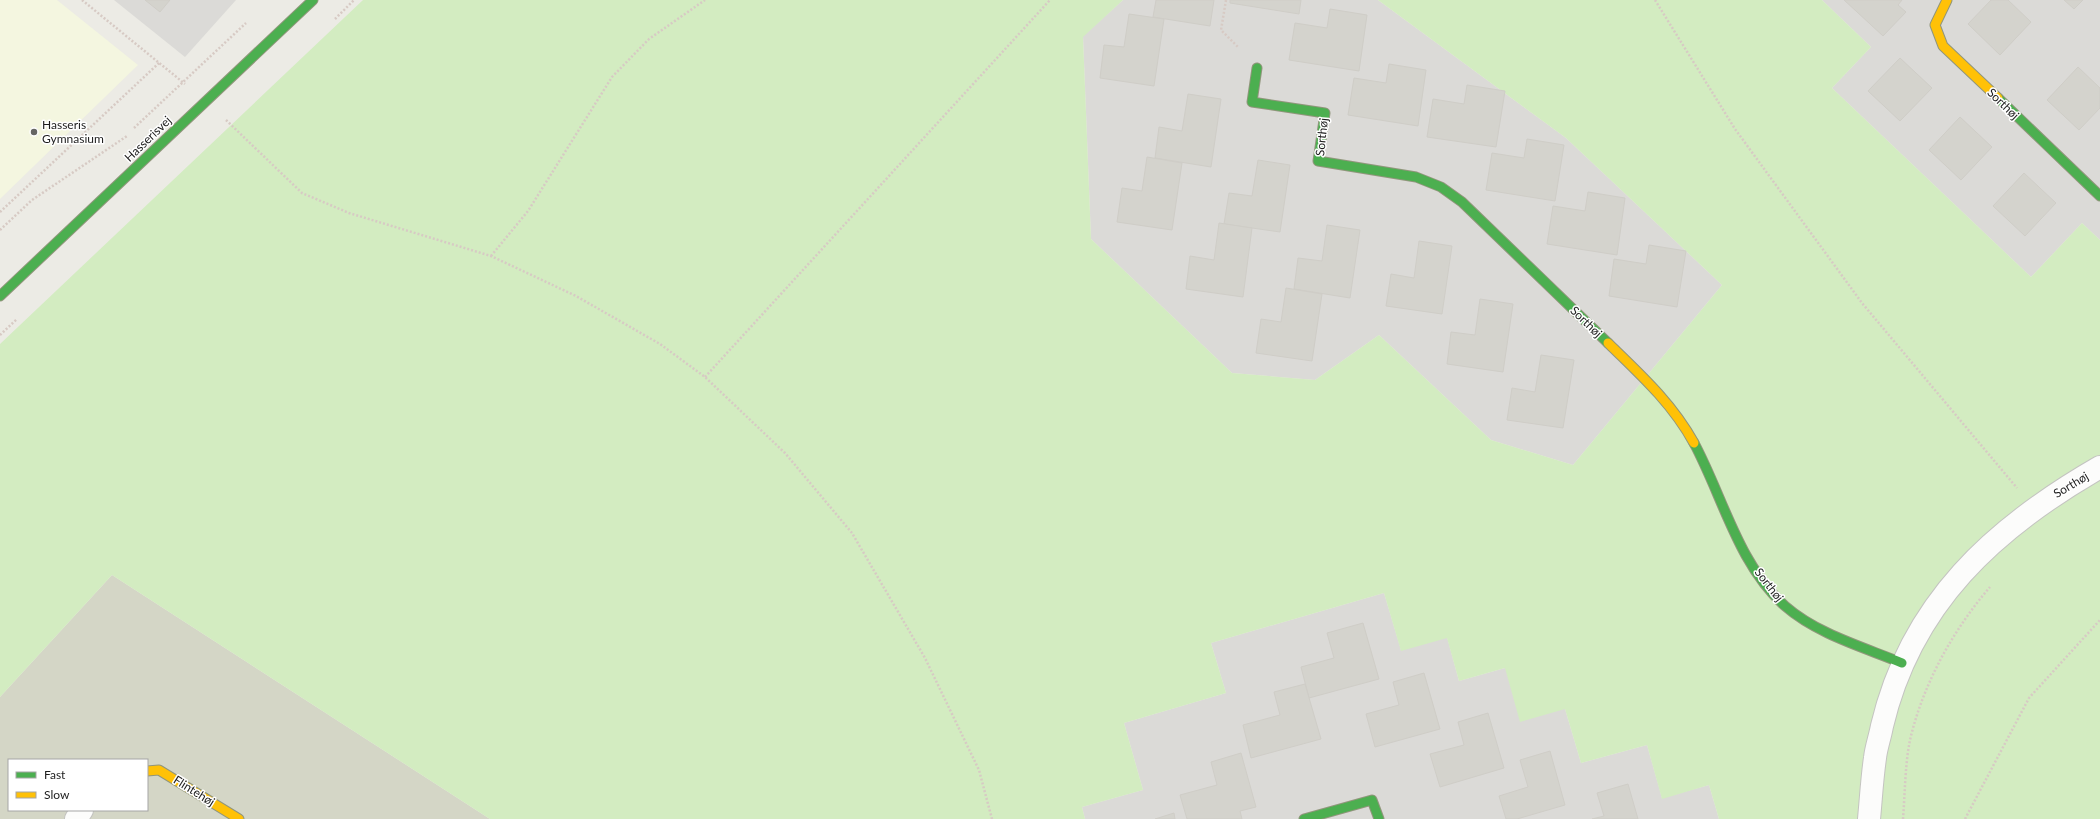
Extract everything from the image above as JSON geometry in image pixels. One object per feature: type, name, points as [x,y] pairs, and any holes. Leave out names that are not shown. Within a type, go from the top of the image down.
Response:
[{"type":"street","name":"Hasserisvej","points":[[0,296],[313,0]]},
{"type":"street","name":"Sorthøj","points":[[1947,0],[1935,25],[1943,46],[2100,196]]},
{"type":"street","name":"Sorthøj","points":[[1257,68],[1252,102],[1325,113],[1318,161],[1416,178],[1441,187],[1462,202],[1657,390],[1685,426],[1734,530],[1759,576],[1785,606],[1820,627],[1902,663]]},
{"type":"street","name":"Sorthøj","points":[[1870,819],[1875,757],[1888,702],[1902,663],[1918,634],[1949,588],[1982,552],[2057,492],[2100,467]]},
{"type":"street","name":"Flintehøj","points":[[148,771],[159,770],[239,819]]},
{"type":"street","points":[[1304,819],[1372,800],[1379,819]]},
{"type":"path","points":[[82,0],[182,82]]},
{"type":"path","points":[[490,256],[528,211],[612,77],[649,39],[705,0]]},
{"type":"path","points":[[705,377],[1050,0]]},
{"type":"path","points":[[1226,0],[1221,30],[1257,68]]},
{"type":"path","points":[[1655,0],[1735,129],[1862,303],[2034,509]]},
{"type":"path","points":[[0,230],[32,200],[126,136],[249,20]]},
{"type":"path","points":[[0,212],[159,63]]},
{"type":"path","points":[[227,121],[302,193],[349,212],[490,256],[576,296],[660,344],[705,377],[785,453],[852,533],[925,658],[979,770],[992,819]]},
{"type":"path","points":[[1903,819],[1910,740],[1930,680],[1968,612],[1992,584]]},
{"type":"path","points":[[1965,819],[2029,698],[2100,620]]},
{"type":"shaded area","name":"Hasseris Gymnasium","points":[[0,0],[57,0],[138,65],[0,199]]},
{"type":"shaded area","points":[[114,0],[236,0],[185,57]]},
{"type":"shaded area","points":[[1123,0],[1378,0],[1566,138],[1722,285],[1573,465],[1491,440],[1379,335],[1315,380],[1232,373],[1091,239],[1083,36]]},
{"type":"shaded area","points":[[1822,0],[2100,0],[2100,240],[2082,223],[2031,277],[1832,88],[1871,47]]},
{"type":"shaded area","points":[[112,575],[490,819],[0,819],[0,697]]},
{"type":"shaded area","points":[[1384,593],[1401,650],[1447,637],[1459,681],[1505,668],[1565,709],[1581,763],[1647,745],[1662,798],[1709,785],[1719,819],[1085,819],[1082,807],[1143,790],[1124,723],[1226,693],[1211,643]]},
{"type":"green space","points":[[363,0],[1123,0],[1083,37],[1091,239],[1232,373],[1315,380],[1379,335],[1491,440],[1573,465],[1722,285],[1566,138],[1378,0],[1822,0],[1871,47],[1832,88],[2031,277],[2082,223],[2100,240],[2100,819],[1719,819],[1709,785],[1662,799],[1647,745],[1581,763],[1565,709],[1520,722],[1505,668],[1459,681],[1447,638],[1401,651],[1384,593],[1211,643],[1226,693],[1124,723],[1143,790],[1082,807],[1085,819],[490,819],[112,575],[0,697],[0,344]]},
{"type":"building","points":[[145,0],[170,0],[160,12]]},
{"type":"building","points":[[1156,0],[1214,0],[1210,26],[1153,17]]},
{"type":"building","points":[[1230,0],[1301,0],[1299,14],[1230,3]]},
{"type":"building","points":[[1844,0],[1902,0],[1898,5],[1906,12],[1883,36]]},
{"type":"building","points":[[1991,0],[2008,0],[2031,22],[2000,55],[1968,24]]},
{"type":"building","points":[[2064,0],[2083,0],[2074,9]]},
{"type":"building","points":[[1330,9],[1367,15],[1359,71],[1289,60],[1295,23],[1327,28]]},
{"type":"building","points":[[1129,14],[1164,19],[1154,86],[1100,78],[1104,45],[1124,47]]},
{"type":"building","points":[[1900,58],[1932,88],[1900,121],[1868,91]]},
{"type":"building","points":[[1389,64],[1426,70],[1418,126],[1348,115],[1354,78],[1386,83]]},
{"type":"building","points":[[2078,67],[2100,88],[2100,108],[2079,130],[2047,100]]},
{"type":"building","points":[[1467,85],[1505,91],[1496,147],[1427,137],[1433,99],[1464,104]]},
{"type":"building","points":[[1188,94],[1221,99],[1211,167],[1155,158],[1159,127],[1182,131]]},
{"type":"building","points":[[1960,117],[1992,147],[1961,180],[1929,150]]},
{"type":"building","points":[[1527,139],[1564,145],[1555,201],[1486,190],[1492,153],[1524,158]]},
{"type":"building","points":[[1147,157],[1182,163],[1172,230],[1117,222],[1122,188],[1142,191]]},
{"type":"building","points":[[1258,160],[1290,165],[1280,232],[1224,224],[1229,193],[1252,196]]},
{"type":"building","points":[[2024,173],[2056,203],[2025,236],[1993,206]]},
{"type":"building","points":[[1588,192],[1625,198],[1617,255],[1547,244],[1553,206],[1585,211]]},
{"type":"building","points":[[1219,223],[1252,228],[1243,297],[1186,289],[1190,256],[1214,260]]},
{"type":"building","points":[[1327,225],[1360,230],[1350,298],[1294,289],[1298,258],[1322,261]]},
{"type":"building","points":[[1419,241],[1452,246],[1442,314],[1386,306],[1391,274],[1414,278]]},
{"type":"building","points":[[1649,245],[1686,251],[1677,307],[1609,296],[1614,259],[1646,264]]},
{"type":"building","points":[[1286,288],[1322,294],[1312,361],[1256,353],[1261,319],[1281,322]]},
{"type":"building","points":[[1480,299],[1513,304],[1503,372],[1447,364],[1451,332],[1475,335]]},
{"type":"building","points":[[1541,355],[1574,360],[1563,428],[1507,420],[1512,388],[1535,392]]},
{"type":"building","points":[[1363,623],[1379,679],[1309,698],[1301,667],[1334,658],[1327,633]]},
{"type":"building","points":[[1424,673],[1440,729],[1375,747],[1366,714],[1399,705],[1393,682]]},
{"type":"building","points":[[1305,684],[1321,739],[1251,758],[1243,725],[1280,715],[1274,692]]},
{"type":"building","points":[[1488,713],[1504,768],[1440,787],[1430,754],[1464,745],[1458,722]]},
{"type":"building","points":[[1550,751],[1565,805],[1517,819],[1506,819],[1499,796],[1528,787],[1520,760]]},
{"type":"building","points":[[1241,753],[1256,807],[1240,811],[1242,819],[1187,819],[1180,795],[1217,785],[1211,762]]},
{"type":"building","points":[[1628,784],[1638,819],[1592,819],[1604,816],[1597,793]]},
{"type":"building","points":[[1174,813],[1175,819],[1155,819]]},
{"type":"traffic: fast","points":[[0,296],[313,0]]},
{"type":"traffic: fast","points":[[1257,68],[1252,102],[1325,113],[1318,161],[1416,177],[1441,187],[1462,202],[1608,343]]},
{"type":"traffic: fast","points":[[1998,98],[2100,196]]},
{"type":"traffic: fast","points":[[1694,443],[1743,550],[1769,589],[1785,606],[1798,616],[1826,632],[1902,663]]},
{"type":"traffic: fast","points":[[1304,819],[1372,800],[1379,819]]},
{"type":"traffic: slow","points":[[1947,0],[1935,25],[1943,46],[1998,98]]},
{"type":"traffic: slow","points":[[1608,343],[1666,402],[1694,443]]},
{"type":"traffic: slow","points":[[148,771],[159,770],[239,819]]},
{"type":"place","name":"Hasseris Gymnasium","points":[[34,132]]}]
